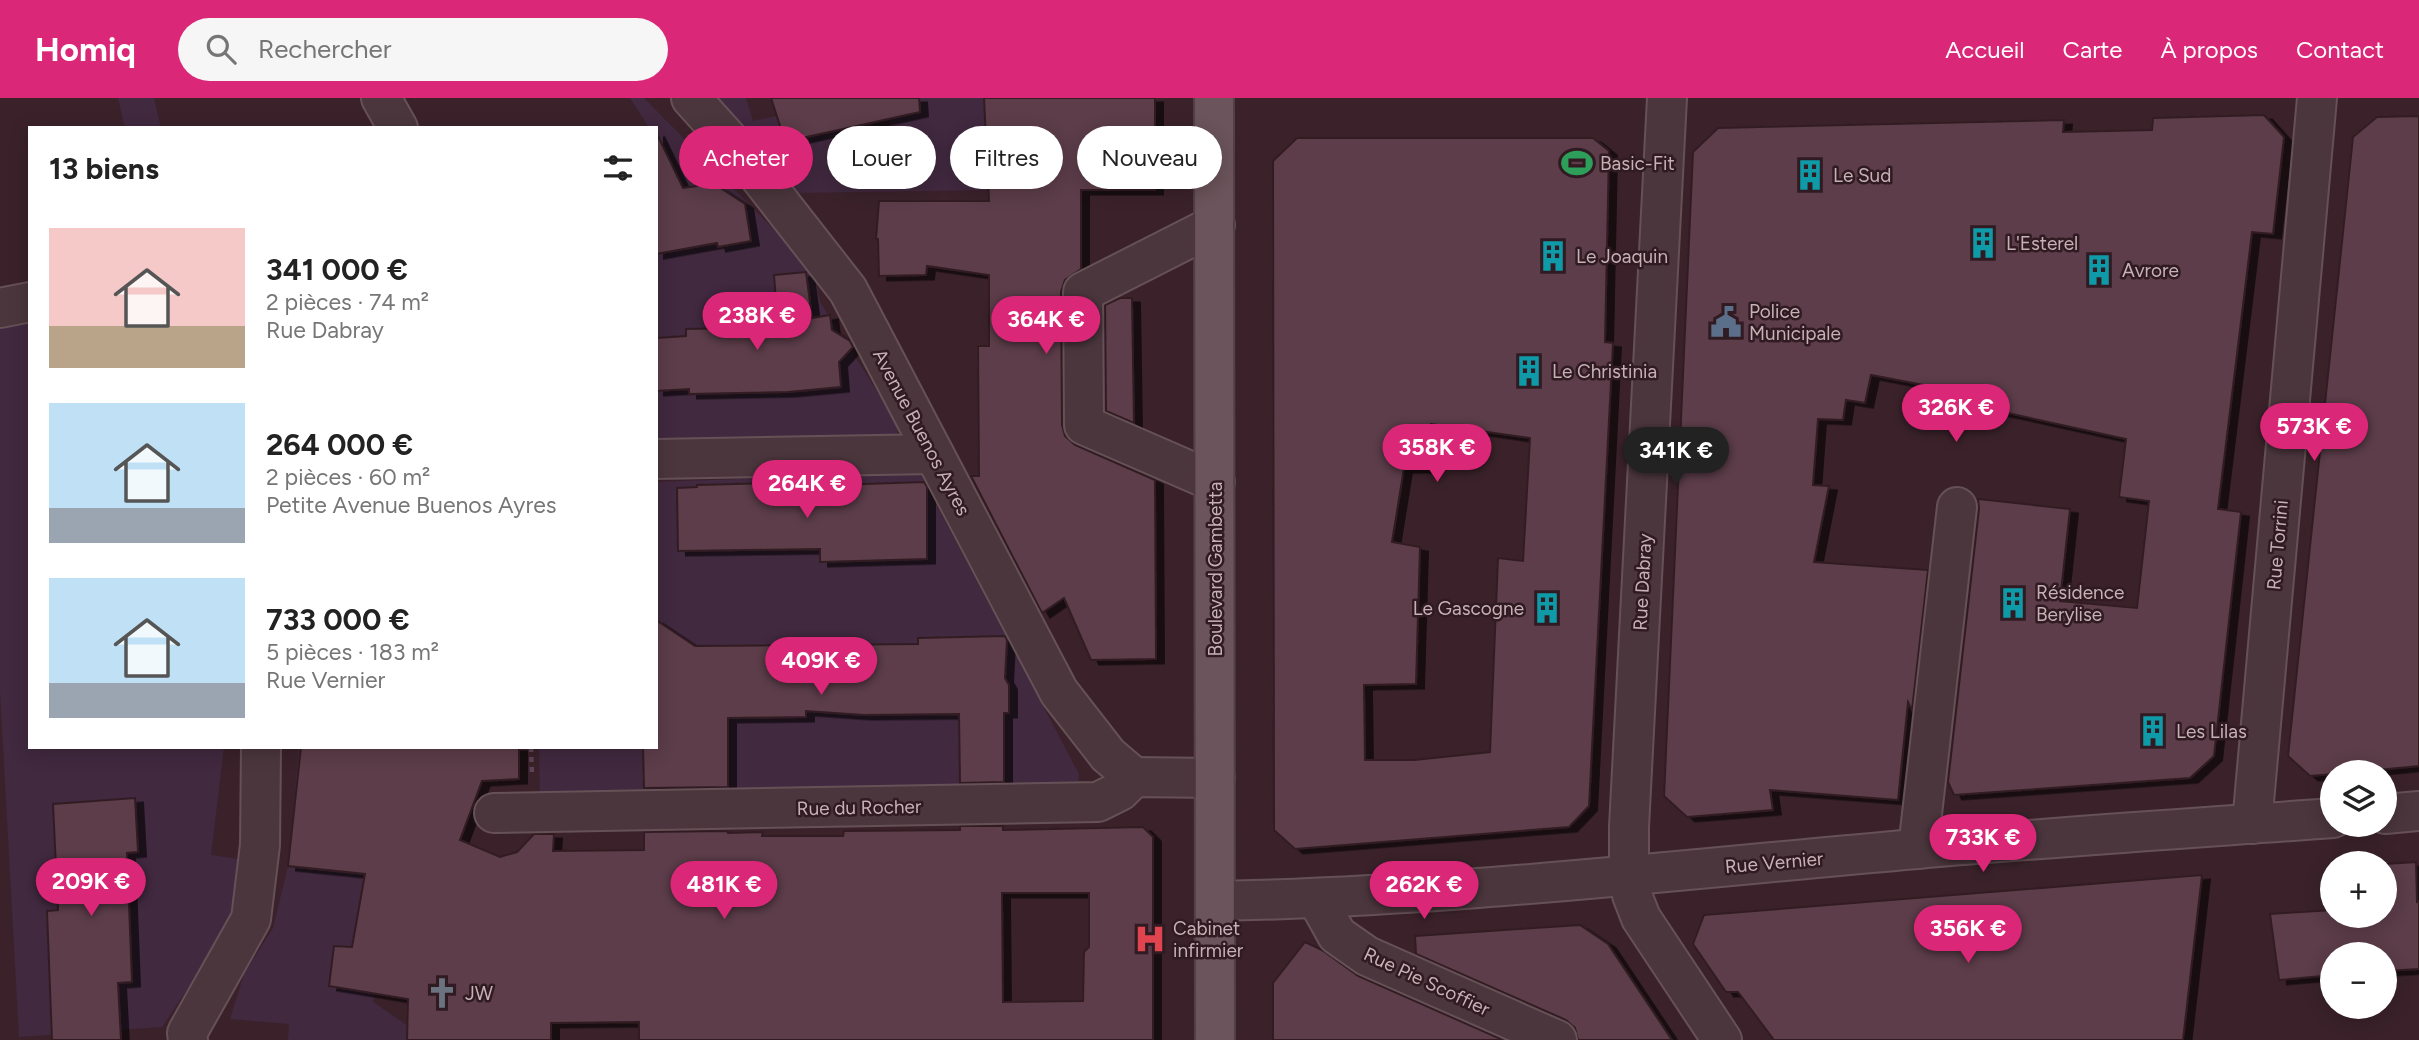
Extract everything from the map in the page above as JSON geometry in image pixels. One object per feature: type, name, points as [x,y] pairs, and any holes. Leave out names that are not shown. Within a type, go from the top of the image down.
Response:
[{"type":"main road","name":"Boulevard Gambetta","points":[[1214,98],[1215,1040]]},
{"type":"street","points":[[381,98],[397,126]]},
{"type":"street","name":"Avenue Buenos Ayres","points":[[691,98],[745,158],[848,290],[1059,691],[1108,755],[1134,777]]},
{"type":"street","name":"Rue Dabray","points":[[1667,98],[1629,827],[1629,876],[1632,895],[1641,918],[1722,1040]]},
{"type":"street","name":"Rue Torrini","points":[[2252,824],[2317,98]]},
{"type":"street","points":[[1215,225],[1083,292],[1084,425],[1215,482]]},
{"type":"street","points":[[0,308],[28,302]]},
{"type":"street","points":[[658,459],[934,454]]},
{"type":"street","points":[[1918,849],[1957,507]]},
{"type":"street","points":[[188,1036],[251,919],[260,845],[261,749]]},
{"type":"street","points":[[1134,777],[1214,778]]},
{"type":"street","name":"Rue du Rocher","points":[[494,813],[1098,802],[1120,791],[1134,777]]},
{"type":"street","points":[[2397,813],[2419,811]]},
{"type":"street","name":"Rue Vernier","points":[[1215,901],[1317,899],[1629,876],[1918,849],[2320,819]]},
{"type":"street","name":"Rue Pie Scoffier","points":[[1317,899],[1337,935],[1367,956],[1557,1040]]},
{"type":"shaded area","points":[[118,98],[154,98],[161,126],[125,126]]},
{"type":"shaded area","points":[[630,98],[644,98],[679,133],[679,189],[734,189],[814,270],[820,302],[898,424],[897,437],[658,446],[658,126],[648,126]]},
{"type":"shaded area","points":[[710,98],[746,98],[753,121],[777,116],[780,126],[735,126]]},
{"type":"shaded area","points":[[903,98],[984,98],[985,126],[950,126],[950,189],[988,190],[796,193],[792,189],[813,189],[813,136],[827,133],[827,189],[936,189],[936,126],[890,126],[887,102]]},
{"type":"shaded area","points":[[28,318],[28,749],[224,749],[211,855],[244,860],[237,915],[162,1027],[19,1037],[0,691],[0,324]]},
{"type":"shaded area","points":[[919,472],[1079,774],[1078,785],[540,798],[539,749],[658,749],[658,482]]},
{"type":"shaded area","points":[[299,749],[400,749],[383,949],[373,1002],[408,1026],[414,1040],[288,1040],[289,1024],[230,1019],[244,974],[273,928],[288,866]]},
{"type":"building","points":[[771,98],[919,98],[920,112],[856,126],[827,126],[827,132],[813,136],[813,126],[780,126]]},
{"type":"building","points":[[984,98],[1155,98],[1155,126],[1077,126],[1077,189],[1155,190],[1081,190],[1081,269],[1065,280],[1061,292],[1062,425],[1065,436],[1075,445],[1155,480],[1156,659],[1091,660],[1064,598],[1042,613],[971,476],[979,476],[978,346],[989,346],[989,275],[927,266],[926,275],[879,276],[876,239],[879,201],[989,201],[988,189],[1063,189],[1063,126],[985,126]]},
{"type":"building","points":[[2264,115],[2284,137],[2273,234],[2252,232],[2218,509],[2241,512],[2214,756],[2190,778],[1954,795],[1948,782],[1978,499],[2070,509],[2060,601],[2137,608],[2149,501],[2119,497],[2126,439],[1980,407],[1970,394],[1871,375],[1865,403],[1846,400],[1843,420],[1818,419],[1813,485],[1829,486],[1814,562],[1928,570],[1912,710],[1908,702],[1898,800],[1770,790],[1773,810],[1687,817],[1664,796],[1693,152],[1718,128],[2064,120],[2063,132],[2152,130],[2153,118]]},
{"type":"building","points":[[2419,116],[2419,766],[2397,768],[2397,760],[2320,760],[2320,775],[2310,776],[2288,756],[2353,137],[2377,117]]},
{"type":"building","points":[[658,136],[679,180],[679,189],[722,189],[745,204],[751,241],[718,247],[717,243],[658,254]]},
{"type":"building","points":[[1297,138],[1593,138],[1609,151],[1605,342],[1613,343],[1589,806],[1569,827],[1295,849],[1274,830],[1273,161]],"holes":[[[1431,424],[1530,438],[1523,561],[1498,558],[1490,752],[1414,760],[1365,760],[1364,685],[1416,684],[1420,547],[1392,542],[1404,468],[1424,468]]]},
{"type":"building","points":[[806,272],[812,318],[830,315],[832,330],[850,341],[853,347],[839,362],[841,387],[788,392],[689,394],[689,389],[658,391],[658,338],[686,336],[686,329],[778,327],[774,275]]},
{"type":"building","points":[[1120,298],[1132,298],[1134,423],[1106,411],[1105,305]]},
{"type":"building","points":[[924,482],[927,487],[927,559],[820,562],[820,549],[678,551],[677,488],[775,483],[775,487]]},
{"type":"building","points":[[658,621],[695,646],[918,644],[918,638],[1005,636],[1007,640],[1005,678],[1009,685],[1009,713],[1004,713],[1004,782],[960,783],[959,714],[864,715],[806,711],[806,717],[728,718],[728,787],[644,788],[643,749],[658,749]]},
{"type":"building","points":[[301,749],[519,749],[519,779],[482,781],[460,840],[500,857],[517,852],[534,834],[554,834],[553,851],[644,850],[644,832],[728,831],[763,832],[762,836],[843,836],[844,831],[960,830],[960,826],[1003,826],[1003,830],[1143,827],[1153,837],[1153,1040],[639,1040],[639,1022],[551,1023],[551,1040],[407,1040],[408,999],[329,986],[334,946],[352,947],[365,874],[288,866]],"holes":[[[1002,893],[1089,893],[1089,947],[1084,952],[1083,1001],[1003,1002]]]},
{"type":"building","points":[[135,798],[138,852],[127,853],[132,982],[118,983],[121,1040],[52,1040],[47,911],[58,910],[53,804]]},
{"type":"building","points":[[2416,862],[2419,969],[2397,970],[2397,942],[2320,942],[2320,976],[2279,980],[2270,914],[2320,911],[2320,928],[2397,928],[2397,863]]},
{"type":"building","points":[[2202,875],[2183,1040],[1774,1040],[1738,992],[1726,992],[1693,944],[1704,915]]},
{"type":"building","points":[[1580,925],[1608,944],[1672,1040],[1578,1040],[1575,1028],[1566,1020],[1416,954],[1415,936]]},
{"type":"building","points":[[1305,942],[1322,950],[1358,976],[1503,1040],[1273,1040],[1273,983]]},
{"type":"place","name":"Basic-Fit","points":[[1577,163]]},
{"type":"place","name":"Le Sud","points":[[1810,175]]},
{"type":"place","name":"L'Esterel","points":[[1983,243]]},
{"type":"place","name":"Le Joaquin","points":[[1553,256]]},
{"type":"place","name":"Avrore","points":[[2099,270]]},
{"type":"place","name":"Police Municipale","points":[[1726,322]]},
{"type":"place","name":"Le Christinia","points":[[1529,371]]},
{"type":"place","name":"Résidence Berylise","points":[[2013,603]]},
{"type":"place","name":"Le Gascogne","points":[[1547,608]]},
{"type":"place","name":"Les Lilas","points":[[2153,731]]},
{"type":"place","name":"Cabinet infirmier","points":[[1150,939]]},
{"type":"place","name":"JW","points":[[442,993]]}]
